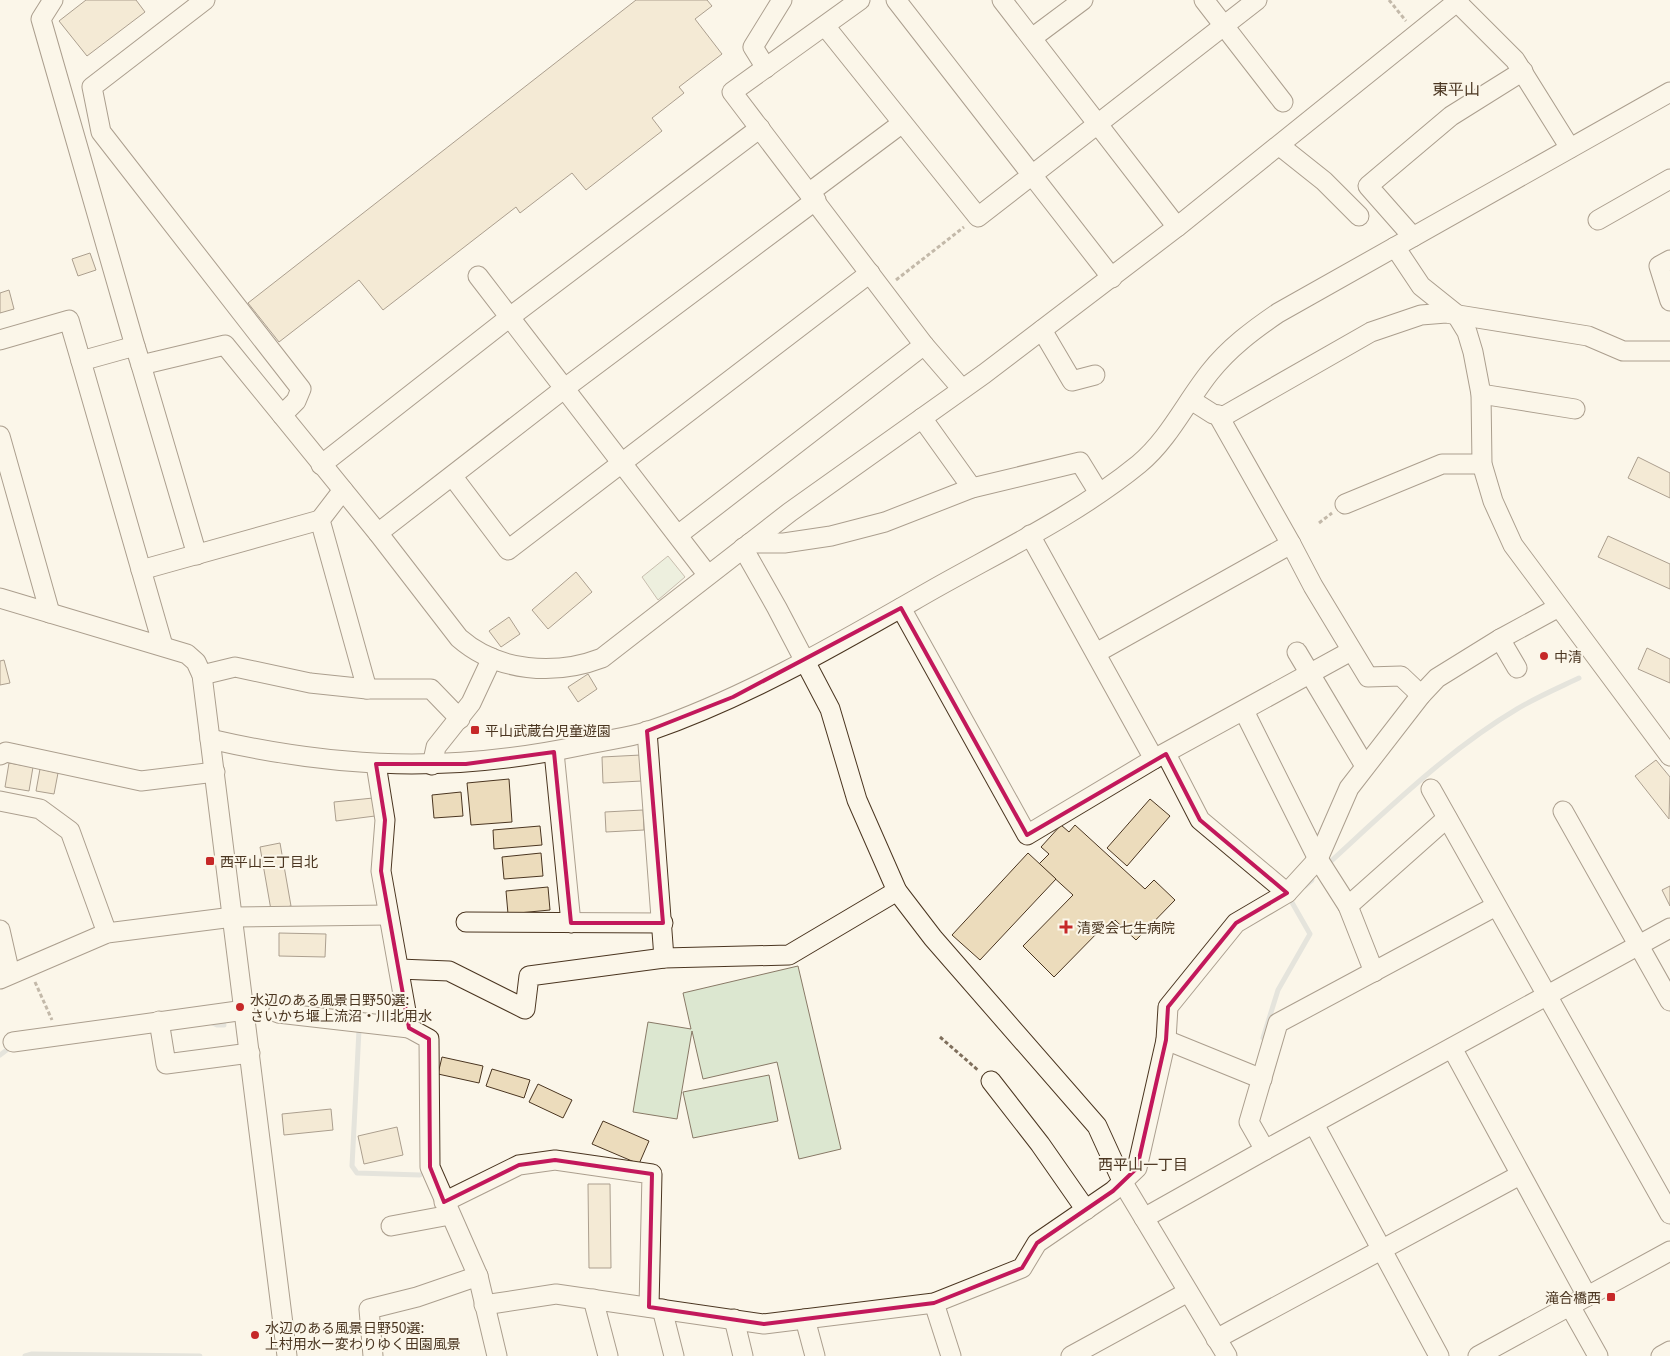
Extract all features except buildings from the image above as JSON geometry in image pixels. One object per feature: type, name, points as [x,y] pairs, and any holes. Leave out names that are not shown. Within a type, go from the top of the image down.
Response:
[{"type":"street","points":[[53,0],[41,19],[197,555]]},
{"type":"street","points":[[205,0],[92,87],[101,132],[301,389],[296,401],[282,415]]},
{"type":"street","points":[[766,68],[753,47],[782,0]]},
{"type":"street","points":[[860,0],[732,92],[813,196],[924,345],[962,389]]},
{"type":"street","points":[[896,0],[1112,278]]},
{"type":"street","points":[[1002,0],[1177,228]]},
{"type":"street","points":[[1032,38],[1082,0]]},
{"type":"street","points":[[1204,0],[1283,102]]},
{"type":"street","points":[[825,26],[901,124],[978,217],[1222,25],[1257,0]]},
{"type":"street","points":[[141,365],[225,345],[378,533],[459,638],[471,648],[492,658],[514,665],[546,669],[571,667],[602,658],[707,574],[790,512],[962,389],[1112,278],[1280,146],[1458,1],[1515,60],[1570,148]]},
{"type":"street","points":[[1413,237],[1368,186],[1451,116],[1523,71]]},
{"type":"street","points":[[210,738],[300,757],[376,764],[432,765],[505,760],[554,752],[647,731],[733,697],[901,608],[1030,535],[1099,493],[1142,462],[1170,430],[1210,371],[1250,331],[1278,313],[1670,92]]},
{"type":"street","points":[[378,533],[453,477],[813,196],[901,124]]},
{"type":"street","points":[[321,465],[510,316],[760,128]]},
{"type":"street","points":[[1280,146],[1324,181],[1358,216]]},
{"type":"street","points":[[1598,220],[1670,179]]},
{"type":"street","points":[[1395,248],[1421,286],[1456,314],[1469,339],[1481,394],[1482,464],[1493,501],[1513,545],[1557,608],[1670,756]]},
{"type":"street","points":[[1670,260],[1659,266],[1670,301]]},
{"type":"street","points":[[453,477],[508,550],[870,273]]},
{"type":"street","points":[[478,276],[707,574]]},
{"type":"street","points":[[1190,400],[1218,415],[1224,416],[1371,332],[1421,315],[1456,314],[1588,336],[1623,351],[1670,350]]},
{"type":"street","points":[[0,340],[69,320],[163,646]]},
{"type":"street","points":[[1042,330],[1072,381],[1095,375]]},
{"type":"street","points":[[678,535],[924,345]]},
{"type":"street","points":[[81,361],[135,346]]},
{"type":"street","points":[[1481,394],[1575,409]]},
{"type":"street","points":[[1218,415],[1313,586],[1368,677],[1401,676],[1421,695]]},
{"type":"street","points":[[922,418],[972,488]]},
{"type":"street","points":[[0,436],[7,483],[50,613]]},
{"type":"street","points":[[746,546],[784,543],[849,532],[885,522],[972,488],[1080,462],[1099,493]]},
{"type":"street","points":[[1345,504],[1442,464],[1482,464]]},
{"type":"street","points":[[141,570],[320,520],[343,490]]},
{"type":"street","points":[[320,520],[367,689]]},
{"type":"street","points":[[1030,535],[1096,653],[1200,820],[1287,892]]},
{"type":"street","points":[[1096,653],[1291,544]]},
{"type":"street","points":[[746,546],[830,710],[857,800],[897,891],[933,938],[1097,1126],[1123,1183],[1227,1356]]},
{"type":"street","points":[[0,598],[186,654],[196,662],[202,675],[287,1356]]},
{"type":"street","points":[[901,608],[1027,835],[1160,756],[1351,651]]},
{"type":"street","points":[[484,1305],[556,1294],[764,1324],[934,1303],[1022,1268],[1037,1243],[1123,1183],[1137,1168],[1166,1040],[1168,1007],[1236,923],[1287,892],[1318,859],[1349,788],[1421,695],[1438,678],[1500,639],[1557,608]]},
{"type":"street","points":[[1500,639],[1517,668]]},
{"type":"street","points":[[1298,652],[1365,766]]},
{"type":"street","points":[[432,765],[436,747],[442,737],[460,718],[479,688],[492,658]]},
{"type":"street","points":[[202,675],[235,667],[310,683],[367,689],[430,689],[460,718]]},
{"type":"street","points":[[1244,711],[1318,859],[1348,906],[1374,972]]},
{"type":"street","points":[[647,731],[663,923],[664,958]]},
{"type":"street","points":[[0,755],[6,752],[141,781],[215,772]]},
{"type":"street","points":[[554,752],[572,923]]},
{"type":"street","points":[[376,764],[385,820],[381,871],[409,1028]]},
{"type":"street","points":[[1430,789],[1548,994],[1670,1214]]},
{"type":"street","points":[[0,801],[40,809],[70,831],[107,933]]},
{"type":"street","points":[[1563,811],[1670,1001]]},
{"type":"street","points":[[1348,906],[1447,818]]},
{"type":"street","points":[[399,969],[449,971],[525,1009],[529,976],[664,958],[789,955],[897,891]]},
{"type":"street","points":[[1265,1150],[1249,1122],[1278,1023],[1496,906]]},
{"type":"street","points":[[0,930],[5,976],[107,933],[233,917],[388,915]]},
{"type":"street","points":[[466,922],[663,923]]},
{"type":"street","points":[[1144,1218],[1670,928]]},
{"type":"street","points":[[12,1042],[245,1010]]},
{"type":"street","points":[[278,1013],[409,1028],[429,1039],[430,1167],[478,1276],[497,1356]]},
{"type":"street","points":[[159,1021],[166,1064],[250,1053]]},
{"type":"street","points":[[1166,1040],[1262,1079]]},
{"type":"street","points":[[1452,1048],[1587,1296]]},
{"type":"street","points":[[991,1081],[1040,1144],[1086,1210]]},
{"type":"street","points":[[1314,1124],[1439,1356]]},
{"type":"street","points":[[390,1226],[447,1208],[519,1165],[555,1160],[652,1174],[655,1308],[674,1356]]},
{"type":"street","points":[[1216,1339],[1520,1175]]},
{"type":"street","points":[[1478,1356],[1670,1251]]},
{"type":"street","points":[[373,1356],[369,1309],[417,1297],[478,1276]]},
{"type":"street","points":[[1071,1356],[1188,1292]]},
{"type":"street","points":[[593,1299],[608,1356]]},
{"type":"street","points":[[934,1303],[951,1356]]},
{"type":"street","points":[[1570,1306],[1598,1356]]},
{"type":"street","points":[[805,1319],[815,1356]]},
{"type":"street","points":[[734,1320],[743,1356]]},
{"type":"street","points":[[1661,1356],[1670,1351]]},
{"type":"path","points":[[1389,0],[1416,34]]},
{"type":"path","points":[[883,289],[978,217]]},
{"type":"path","points":[[28,966],[60,1036]]},
{"type":"path","points":[[940,1037],[968,1062]]},
{"type":"highlighted area","points":[[901,608],[1027,835],[1166,754],[1200,820],[1287,893],[1236,923],[1168,1007],[1166,1040],[1137,1168],[1113,1191],[1037,1243],[1022,1268],[934,1303],[764,1324],[649,1307],[652,1174],[555,1160],[519,1165],[444,1202],[430,1167],[429,1039],[409,1028],[381,871],[385,820],[376,764],[466,764],[554,752],[571,923],[663,923],[647,731],[733,697]]},
{"type":"green space","points":[[668,556],[685,577],[658,600],[642,577]]},
{"type":"green space","points":[[798,966],[841,1149],[799,1159],[777,1062],[703,1079],[692,1031],[677,1119],[633,1112],[648,1022],[691,1029],[683,993]]},
{"type":"green space","points":[[769,1075],[778,1121],[693,1138],[683,1092]]},
{"type":"waterway","points":[[1329,863],[1396,801],[1467,743],[1525,705],[1579,678]]},
{"type":"waterway","points":[[1305,886],[1312,880]]},
{"type":"waterway","points":[[1263,1038],[1278,990],[1310,934],[1290,899],[1293,896]]},
{"type":"waterway","points":[[266,1018],[278,1019]]},
{"type":"waterway","points":[[208,1021],[217,1025],[224,1025]]},
{"type":"waterway","points":[[355,1029],[359,1030],[352,1166],[357,1173],[420,1175]]},
{"type":"waterway","points":[[0,1055],[12,1046]]},
{"type":"waterway","points":[[25,1356],[32,1354],[200,1356]]},
{"type":"place","name":"中清","points":[[1544,656]]},
{"type":"place","name":"平山武蔵台児童遊園","points":[[475,730]]},
{"type":"place","name":"西平山三丁目北","points":[[210,861]]},
{"type":"place","name":"清愛会七生病院","points":[[1066,927]]},
{"type":"place","name":"水辺のある風景日野50選: さいかち堰上流沼・川北用水","points":[[240,1007]]},
{"type":"place","name":"滝合橋西","points":[[1611,1297]]},
{"type":"place","name":"水辺のある風景日野50選: 上村用水ー変わりゆく田園風景","points":[[255,1335]]},
{"type":"district","name":"東平山","points":[[1456,88]]},
{"type":"district","name":"西平山一丁目","points":[[1143,1163]]}]
